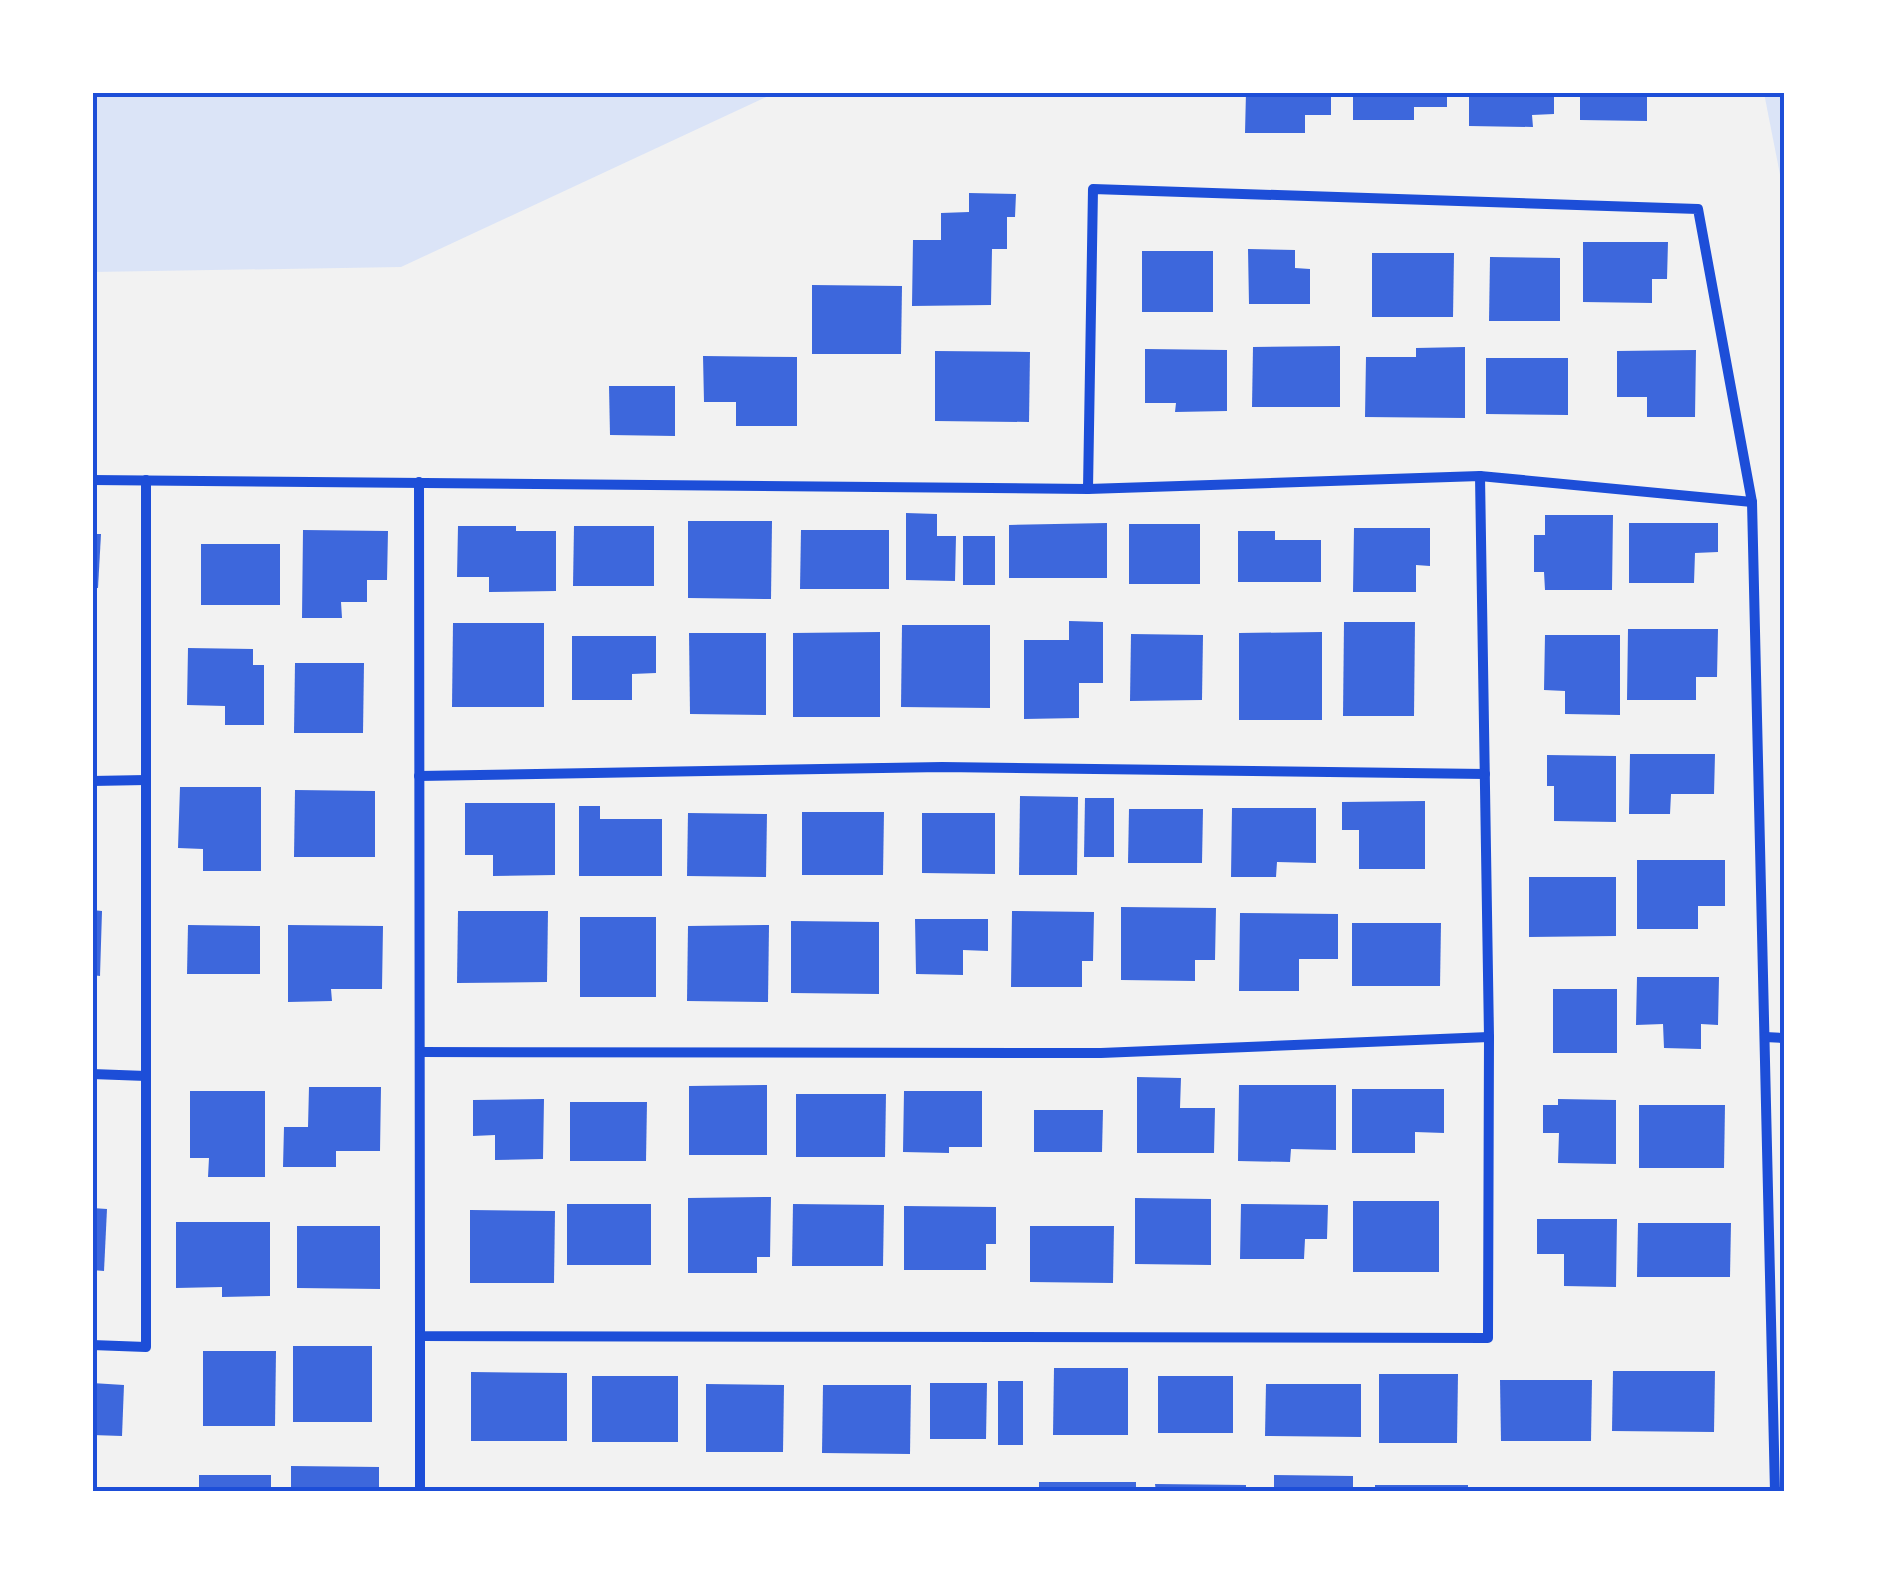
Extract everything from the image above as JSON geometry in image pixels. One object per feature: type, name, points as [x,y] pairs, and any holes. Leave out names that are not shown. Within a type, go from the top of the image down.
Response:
[{"type":"street","points":[[1088,489],[1093,189],[1698,209],[1752,502],[1775,1492]]},
{"type":"street","points":[[420,1336],[1488,1338],[1489,1037],[1480,476]]},
{"type":"street","points":[[92,480],[1088,489],[1480,476],[1752,502]]},
{"type":"street","points":[[92,1346],[146,1346],[146,480]]},
{"type":"street","points":[[419,482],[420,1492]]},
{"type":"street","points":[[420,776],[942,767],[1485,774]]},
{"type":"street","points":[[92,782],[146,780]]},
{"type":"street","points":[[420,1052],[1102,1053],[1489,1037]]},
{"type":"street","points":[[1764,1037],[1784,1038]]},
{"type":"street","points":[[92,1074],[146,1076]]},
{"type":"street","points":[[1772,1336],[1784,1336]]},
{"type":"shaded area","points":[[92,93],[775,93],[401,267],[93,272]]},
{"type":"shaded area","points":[[1764,93],[1784,93],[1784,195]]},
{"type":"building","points":[[1246,92],[1331,92],[1331,115],[1305,115],[1305,133],[1245,133]]},
{"type":"building","points":[[1353,92],[1447,92],[1447,107],[1414,107],[1414,120],[1353,120]]},
{"type":"building","points":[[1469,92],[1554,92],[1554,114],[1532,115],[1533,127],[1469,126]]},
{"type":"building","points":[[1580,92],[1647,92],[1647,121],[1580,120]]},
{"type":"building","points":[[969,193],[1016,194],[1015,217],[1007,217],[1007,249],[992,249],[991,305],[912,306],[913,240],[941,240],[941,213],[969,212]]},
{"type":"building","points":[[1583,242],[1668,242],[1667,279],[1652,279],[1652,303],[1583,302]]},
{"type":"building","points":[[1248,249],[1295,250],[1295,268],[1310,269],[1310,304],[1249,304]]},
{"type":"building","points":[[1142,251],[1213,251],[1213,312],[1142,312]]},
{"type":"building","points":[[1372,253],[1454,253],[1453,317],[1372,317]]},
{"type":"building","points":[[1490,257],[1560,258],[1560,321],[1489,321]]},
{"type":"building","points":[[812,285],[902,286],[901,354],[812,354]]},
{"type":"building","points":[[1340,346],[1340,407],[1252,407],[1253,347]]},
{"type":"building","points":[[1465,347],[1465,418],[1365,417],[1366,357],[1416,357],[1416,348]]},
{"type":"building","points":[[1145,349],[1227,350],[1227,411],[1175,412],[1176,403],[1145,403]]},
{"type":"building","points":[[1696,350],[1695,417],[1647,417],[1647,397],[1617,397],[1617,351]]},
{"type":"building","points":[[935,351],[1030,352],[1029,422],[935,421]]},
{"type":"building","points":[[703,356],[797,357],[797,426],[736,426],[736,402],[704,402]]},
{"type":"building","points":[[1486,358],[1568,358],[1568,415],[1486,414]]},
{"type":"building","points":[[609,386],[675,386],[675,436],[610,435]]},
{"type":"building","points":[[906,513],[937,514],[937,536],[956,536],[955,581],[906,580]]},
{"type":"building","points":[[1545,515],[1613,515],[1612,590],[1545,590],[1544,572],[1534,572],[1534,535],[1545,535]]},
{"type":"building","points":[[688,521],[772,521],[771,599],[688,598]]},
{"type":"building","points":[[1107,523],[1107,578],[1009,578],[1009,525]]},
{"type":"building","points":[[1629,523],[1718,523],[1718,552],[1695,553],[1694,583],[1629,583]]},
{"type":"building","points":[[1129,524],[1200,524],[1200,584],[1129,584]]},
{"type":"building","points":[[458,526],[556,531],[556,591],[489,592],[489,577],[457,577]]},
{"type":"building","points":[[574,526],[654,526],[654,586],[573,586]]},
{"type":"building","points":[[1354,528],[1430,528],[1430,566],[1416,565],[1416,592],[1353,592]]},
{"type":"building","points":[[303,530],[388,531],[387,580],[367,580],[367,602],[341,602],[342,618],[302,618]]},
{"type":"building","points":[[801,530],[889,530],[889,589],[800,589]]},
{"type":"building","points":[[1238,531],[1275,531],[1275,540],[1321,540],[1321,582],[1238,582]]},
{"type":"building","points":[[92,534],[101,534],[98,588],[92,588]]},
{"type":"building","points":[[963,536],[995,536],[995,585],[963,585]]},
{"type":"building","points":[[201,544],[280,544],[280,605],[201,605]]},
{"type":"building","points":[[1069,621],[1103,622],[1103,683],[1079,683],[1079,718],[1024,719],[1024,640],[1069,640]]},
{"type":"building","points":[[1344,622],[1415,622],[1414,716],[1343,716]]},
{"type":"building","points":[[453,623],[544,623],[544,707],[452,707]]},
{"type":"building","points":[[902,625],[990,625],[990,708],[901,707]]},
{"type":"building","points":[[1628,629],[1718,629],[1717,677],[1696,677],[1696,700],[1627,700]]},
{"type":"building","points":[[880,632],[880,717],[793,717],[793,633]]},
{"type":"building","points":[[1322,632],[1322,720],[1239,720],[1239,633]]},
{"type":"building","points":[[689,633],[766,633],[766,715],[690,714]]},
{"type":"building","points":[[1131,634],[1203,635],[1202,700],[1130,701]]},
{"type":"building","points":[[1545,635],[1620,635],[1620,715],[1565,714],[1565,691],[1544,690]]},
{"type":"building","points":[[572,636],[656,636],[656,673],[632,674],[632,700],[572,700]]},
{"type":"building","points":[[188,648],[253,649],[253,665],[264,665],[264,725],[225,725],[225,706],[187,705]]},
{"type":"building","points":[[295,663],[364,663],[363,733],[294,733]]},
{"type":"building","points":[[1630,754],[1715,754],[1714,794],[1671,794],[1670,814],[1629,814]]},
{"type":"building","points":[[1547,755],[1616,756],[1616,822],[1554,821],[1554,786],[1547,786]]},
{"type":"building","points":[[180,787],[261,787],[261,871],[203,871],[203,849],[178,848]]},
{"type":"building","points":[[295,790],[375,791],[375,857],[294,857]]},
{"type":"building","points":[[1020,796],[1078,797],[1077,875],[1019,875]]},
{"type":"building","points":[[1085,798],[1114,798],[1114,857],[1084,857]]},
{"type":"building","points":[[1425,801],[1425,869],[1359,869],[1359,830],[1342,830],[1342,802]]},
{"type":"building","points":[[465,803],[555,803],[555,875],[493,876],[493,855],[465,855]]},
{"type":"building","points":[[579,806],[600,806],[600,819],[662,819],[662,876],[579,876]]},
{"type":"building","points":[[1232,808],[1316,808],[1316,863],[1277,862],[1276,877],[1231,877]]},
{"type":"building","points":[[1129,809],[1203,809],[1202,863],[1128,863]]},
{"type":"building","points":[[802,812],[884,812],[883,875],[802,875]]},
{"type":"building","points":[[688,813],[767,814],[766,877],[687,876]]},
{"type":"building","points":[[922,813],[995,813],[995,874],[922,873]]},
{"type":"building","points":[[1637,860],[1725,860],[1725,906],[1698,906],[1698,929],[1637,929]]},
{"type":"building","points":[[1529,877],[1616,877],[1616,936],[1529,937]]},
{"type":"building","points":[[1121,907],[1216,908],[1215,960],[1195,960],[1195,981],[1121,980]]},
{"type":"building","points":[[92,910],[102,911],[100,976],[92,975]]},
{"type":"building","points":[[458,911],[548,911],[547,982],[457,983]]},
{"type":"building","points":[[1012,911],[1094,912],[1093,961],[1082,961],[1082,987],[1011,987]]},
{"type":"building","points":[[1240,913],[1338,914],[1338,959],[1299,959],[1299,991],[1239,991]]},
{"type":"building","points":[[580,917],[656,917],[656,997],[580,997]]},
{"type":"building","points":[[915,919],[988,919],[988,951],[963,950],[963,975],[916,974]]},
{"type":"building","points":[[791,921],[879,922],[879,994],[791,993]]},
{"type":"building","points":[[1352,923],[1441,923],[1440,986],[1352,986]]},
{"type":"building","points":[[188,925],[260,926],[260,974],[187,974]]},
{"type":"building","points":[[288,925],[383,926],[382,989],[331,989],[332,1001],[288,1002]]},
{"type":"building","points":[[769,925],[768,1002],[687,1001],[688,926]]},
{"type":"building","points":[[1637,977],[1719,977],[1718,1025],[1701,1024],[1701,1049],[1664,1048],[1663,1024],[1636,1025]]},
{"type":"building","points":[[1553,989],[1617,989],[1617,1053],[1553,1053]]},
{"type":"building","points":[[1137,1077],[1181,1078],[1180,1108],[1215,1108],[1214,1153],[1137,1153]]},
{"type":"building","points":[[767,1085],[767,1155],[689,1155],[689,1086]]},
{"type":"building","points":[[1239,1085],[1336,1085],[1336,1150],[1291,1149],[1290,1162],[1238,1161]]},
{"type":"building","points":[[309,1087],[381,1087],[380,1151],[336,1151],[336,1167],[283,1167],[284,1127],[308,1127]]},
{"type":"building","points":[[1352,1089],[1444,1089],[1444,1133],[1415,1132],[1415,1153],[1352,1153]]},
{"type":"building","points":[[190,1091],[265,1091],[265,1177],[208,1177],[209,1158],[190,1158]]},
{"type":"building","points":[[904,1091],[982,1091],[982,1147],[949,1147],[949,1153],[903,1152]]},
{"type":"building","points":[[796,1094],[886,1094],[885,1157],[796,1157]]},
{"type":"building","points":[[544,1099],[543,1159],[495,1160],[495,1135],[473,1136],[473,1100]]},
{"type":"building","points":[[1558,1099],[1616,1100],[1616,1164],[1558,1163],[1559,1133],[1543,1133],[1543,1105],[1558,1105]]},
{"type":"building","points":[[570,1102],[647,1102],[646,1161],[570,1161]]},
{"type":"building","points":[[1639,1105],[1725,1105],[1724,1168],[1639,1168]]},
{"type":"building","points":[[1034,1110],[1103,1110],[1102,1152],[1034,1152]]},
{"type":"building","points":[[771,1197],[770,1257],[757,1257],[757,1273],[688,1273],[688,1198]]},
{"type":"building","points":[[1135,1198],[1211,1199],[1211,1265],[1135,1264]]},
{"type":"building","points":[[1353,1201],[1439,1201],[1439,1272],[1353,1272]]},
{"type":"building","points":[[567,1204],[651,1204],[651,1265],[567,1265]]},
{"type":"building","points":[[793,1204],[884,1205],[883,1266],[792,1266]]},
{"type":"building","points":[[1241,1204],[1328,1205],[1327,1239],[1305,1239],[1304,1259],[1240,1259]]},
{"type":"building","points":[[904,1206],[996,1207],[996,1244],[986,1244],[986,1270],[904,1270]]},
{"type":"building","points":[[92,1208],[107,1209],[104,1271],[92,1270]]},
{"type":"building","points":[[470,1210],[555,1211],[554,1283],[470,1283]]},
{"type":"building","points":[[1537,1219],[1617,1219],[1616,1287],[1564,1286],[1564,1254],[1537,1254]]},
{"type":"building","points":[[176,1222],[270,1222],[270,1296],[222,1297],[222,1287],[176,1288]]},
{"type":"building","points":[[1638,1223],[1731,1223],[1730,1277],[1637,1277]]},
{"type":"building","points":[[297,1226],[380,1226],[380,1289],[297,1288]]},
{"type":"building","points":[[1030,1226],[1114,1226],[1113,1283],[1030,1282]]},
{"type":"building","points":[[293,1346],[372,1346],[372,1422],[293,1422]]},
{"type":"building","points":[[203,1351],[276,1351],[275,1426],[203,1426]]},
{"type":"building","points":[[1054,1368],[1128,1368],[1128,1435],[1053,1435]]},
{"type":"building","points":[[1613,1371],[1715,1371],[1714,1432],[1612,1431]]},
{"type":"building","points":[[471,1372],[567,1373],[567,1441],[471,1441]]},
{"type":"building","points":[[1379,1374],[1458,1374],[1457,1443],[1379,1443]]},
{"type":"building","points":[[592,1376],[678,1376],[678,1442],[592,1442]]},
{"type":"building","points":[[1158,1376],[1233,1376],[1233,1433],[1158,1433]]},
{"type":"building","points":[[1500,1380],[1592,1380],[1591,1441],[1501,1441]]},
{"type":"building","points":[[998,1381],[1023,1381],[1023,1445],[998,1445]]},
{"type":"building","points":[[92,1383],[124,1385],[122,1436],[92,1435]]},
{"type":"building","points":[[930,1383],[987,1383],[986,1439],[930,1439]]},
{"type":"building","points":[[706,1384],[784,1385],[783,1452],[706,1452]]},
{"type":"building","points":[[1266,1384],[1361,1384],[1361,1437],[1265,1436]]},
{"type":"building","points":[[823,1385],[911,1385],[910,1454],[822,1453]]},
{"type":"building","points":[[291,1466],[379,1467],[379,1492],[291,1492]]},
{"type":"building","points":[[199,1475],[271,1475],[271,1492],[199,1492]]},
{"type":"building","points":[[1274,1475],[1353,1476],[1353,1492],[1274,1492]]},
{"type":"building","points":[[1039,1482],[1136,1482],[1136,1492],[1039,1492]]},
{"type":"building","points":[[1155,1484],[1246,1485],[1246,1492],[1156,1492]]},
{"type":"building","points":[[1375,1485],[1468,1485],[1468,1492],[1375,1492]]}]
